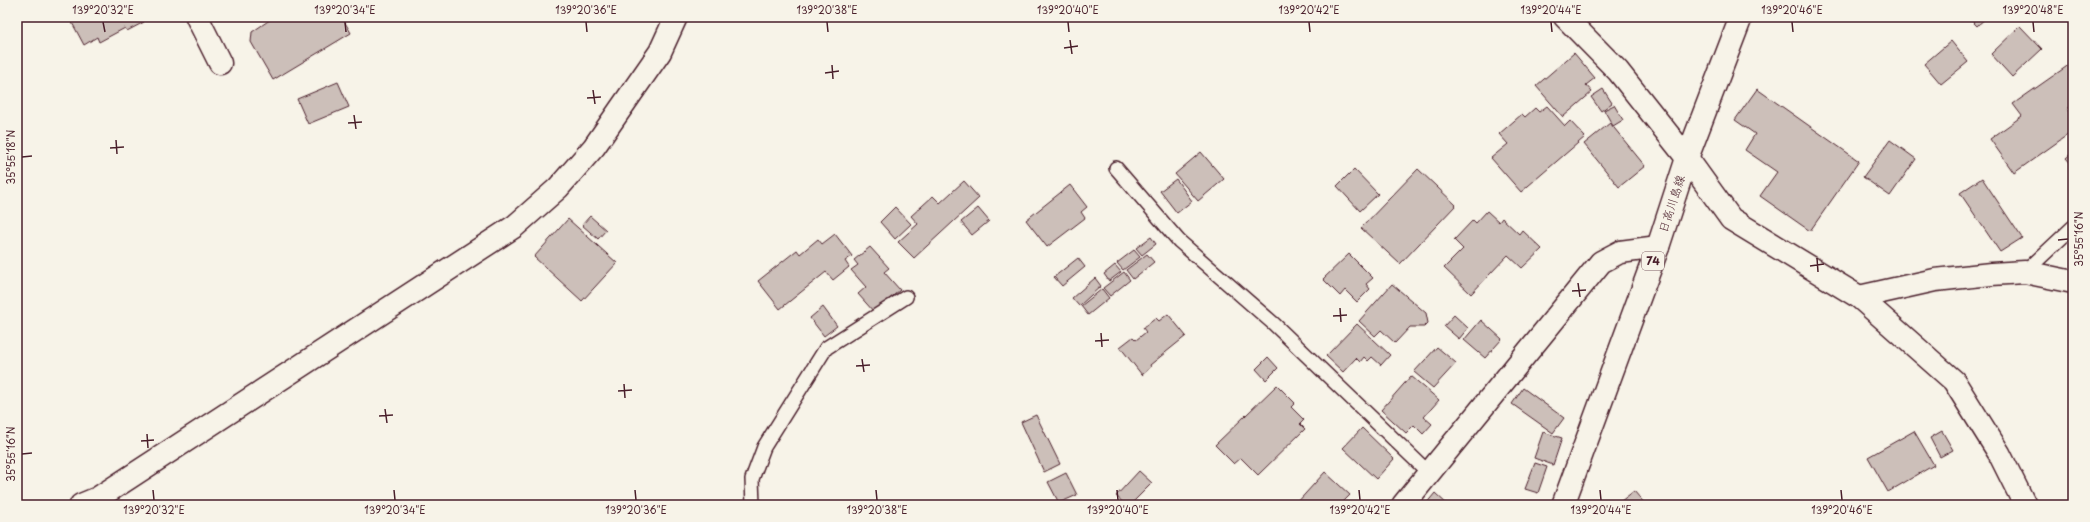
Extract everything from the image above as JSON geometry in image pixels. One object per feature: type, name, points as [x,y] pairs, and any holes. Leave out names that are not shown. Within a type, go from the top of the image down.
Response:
[{"type":"street","points":[[197,17],[220,63]]},
{"type":"street","points":[[82,505],[98,498],[515,226],[558,188],[594,147],[660,52],[676,17]]},
{"type":"street","points":[[1565,17],[1618,71],[1687,158],[1731,219],[1859,297],[1954,381],[1999,453],[2025,505]]},
{"type":"street","name":"日高川島線","points":[[1563,505],[1658,247],[1687,158],[1742,17]]},
{"type":"street","points":[[1403,505],[1601,262],[1620,252],[1658,247]]},
{"type":"street","points":[[1859,297],[1935,280],[2025,272],[2073,282]]},
{"type":"lane","points":[[1116,168],[1179,241],[1274,324],[1429,473]]},
{"type":"lane","points":[[2025,272],[2073,226]]},
{"type":"lane","points":[[753,505],[752,479],[764,448],[826,348],[906,297]]},
{"type":"building","points":[[69,17],[141,17],[144,22],[127,31],[125,28],[99,42],[97,37],[84,45]]},
{"type":"building","points":[[274,17],[347,17],[343,19],[351,33],[273,80],[251,42],[252,32]]},
{"type":"building","points":[[1968,17],[1987,17],[1977,26]]},
{"type":"building","points":[[2020,26],[2042,49],[2012,77],[1991,54]]},
{"type":"building","points":[[1951,41],[1968,62],[1941,84],[1924,64]]},
{"type":"building","points":[[1574,53],[1595,78],[1586,85],[1592,92],[1563,117],[1536,86]]},
{"type":"building","points":[[2073,62],[2073,105],[2067,109],[2073,118],[2073,131],[2014,173],[1990,139],[2022,116],[2013,104]]},
{"type":"building","points":[[338,82],[349,107],[308,124],[297,99]]},
{"type":"building","points":[[1603,89],[1612,103],[1601,111],[1591,97]]},
{"type":"building","points":[[1757,89],[1859,161],[1810,231],[1760,196],[1777,172],[1745,150],[1755,134],[1735,120]]},
{"type":"building","points":[[1614,105],[1623,120],[1613,126],[1604,110]]},
{"type":"building","points":[[1547,106],[1565,126],[1570,121],[1585,137],[1521,192],[1491,158],[1508,144],[1499,134],[1522,114],[1525,117],[1535,108],[1539,112]]},
{"type":"building","points":[[1610,123],[1645,166],[1619,187],[1584,144]]},
{"type":"building","points":[[1890,140],[1916,159],[1890,196],[1863,177]]},
{"type":"building","points":[[1201,152],[1224,179],[1198,201],[1175,174]]},
{"type":"building","points":[[2073,152],[2073,166],[2066,158]]},
{"type":"building","points":[[1354,169],[1378,194],[1360,211],[1337,186]]},
{"type":"building","points":[[1418,169],[1456,205],[1400,264],[1361,228]]},
{"type":"building","points":[[1982,178],[2022,238],[2000,252],[1960,193]]},
{"type":"building","points":[[1176,179],[1192,201],[1177,213],[1160,191]]},
{"type":"building","points":[[964,181],[979,198],[914,258],[898,242],[918,224],[911,216],[933,196],[940,203]]},
{"type":"building","points":[[1070,185],[1087,207],[1081,212],[1085,218],[1047,247],[1026,220]]},
{"type":"building","points":[[895,207],[911,224],[895,239],[880,222]]},
{"type":"building","points":[[978,208],[989,221],[972,235],[961,222]]},
{"type":"building","points":[[1487,211],[1499,222],[1502,218],[1519,234],[1522,230],[1542,249],[1522,268],[1508,255],[1471,294],[1444,268],[1463,249],[1454,240],[1473,220],[1476,223]]},
{"type":"building","points":[[590,216],[606,230],[598,239],[582,225]]},
{"type":"building","points":[[568,219],[617,263],[582,301],[534,257]]},
{"type":"building","points":[[835,234],[852,256],[845,261],[849,267],[833,280],[826,272],[780,309],[758,281],[797,250],[800,254],[818,239],[822,244]]},
{"type":"building","points":[[1151,237],[1156,244],[1142,255],[1136,248]]},
{"type":"building","points":[[870,247],[889,268],[884,272],[900,290],[874,312],[858,294],[866,287],[851,270],[858,265],[854,260]]},
{"type":"building","points":[[1134,250],[1140,257],[1123,270],[1117,263]]},
{"type":"building","points":[[1147,254],[1154,262],[1133,279],[1126,270]]},
{"type":"building","points":[[1349,254],[1373,278],[1366,284],[1370,289],[1357,302],[1345,290],[1340,296],[1323,279]]},
{"type":"building","points":[[1078,258],[1085,267],[1062,286],[1054,277]]},
{"type":"building","points":[[1115,265],[1121,272],[1109,281],[1104,274]]},
{"type":"building","points":[[1124,272],[1130,280],[1110,296],[1103,288]]},
{"type":"building","points":[[1095,278],[1101,286],[1079,306],[1072,298]]},
{"type":"building","points":[[1392,284],[1426,313],[1428,323],[1424,327],[1410,327],[1395,343],[1381,330],[1375,336],[1359,321]]},
{"type":"building","points":[[1102,289],[1109,298],[1088,315],[1081,306]]},
{"type":"building","points":[[823,307],[837,326],[824,336],[810,318]]},
{"type":"building","points":[[1168,314],[1186,336],[1150,365],[1151,367],[1142,375],[1120,347],[1133,337],[1136,340],[1146,332],[1143,328],[1156,318],[1159,321]]},
{"type":"building","points":[[1454,315],[1468,328],[1459,339],[1444,326]]},
{"type":"building","points":[[1481,320],[1502,339],[1485,358],[1464,340]]},
{"type":"building","points":[[1357,324],[1390,355],[1381,365],[1372,357],[1368,361],[1364,357],[1360,362],[1356,358],[1343,372],[1326,356]]},
{"type":"building","points":[[1437,347],[1456,363],[1433,388],[1414,372]]},
{"type":"building","points":[[1268,357],[1278,368],[1266,380],[1256,369]]},
{"type":"building","points":[[1411,376],[1439,400],[1424,417],[1432,424],[1423,434],[1414,425],[1406,433],[1381,410]]},
{"type":"building","points":[[1277,385],[1295,403],[1291,407],[1304,420],[1300,424],[1305,429],[1258,475],[1241,458],[1234,464],[1215,445]]},
{"type":"building","points":[[1523,388],[1564,418],[1553,433],[1512,404]]},
{"type":"building","points":[[1036,415],[1060,464],[1044,472],[1021,422]]},
{"type":"building","points":[[1362,428],[1394,459],[1376,479],[1343,448]]},
{"type":"building","points":[[1914,431],[1934,465],[1888,492],[1868,457]]},
{"type":"building","points":[[1942,431],[1953,450],[1940,457],[1930,438]]},
{"type":"building","points":[[1543,432],[1562,438],[1553,465],[1534,458]]},
{"type":"building","points":[[1535,463],[1547,467],[1538,493],[1525,489]]},
{"type":"building","points":[[1139,471],[1152,483],[1130,505],[1126,505],[1116,496]]},
{"type":"building","points":[[1325,472],[1350,495],[1340,505],[1295,505]]},
{"type":"building","points":[[1066,473],[1077,495],[1059,503],[1048,482]]},
{"type":"building","points":[[1634,491],[1646,505],[1616,505]]},
{"type":"building","points":[[1435,493],[1448,505],[1425,505]]}]
